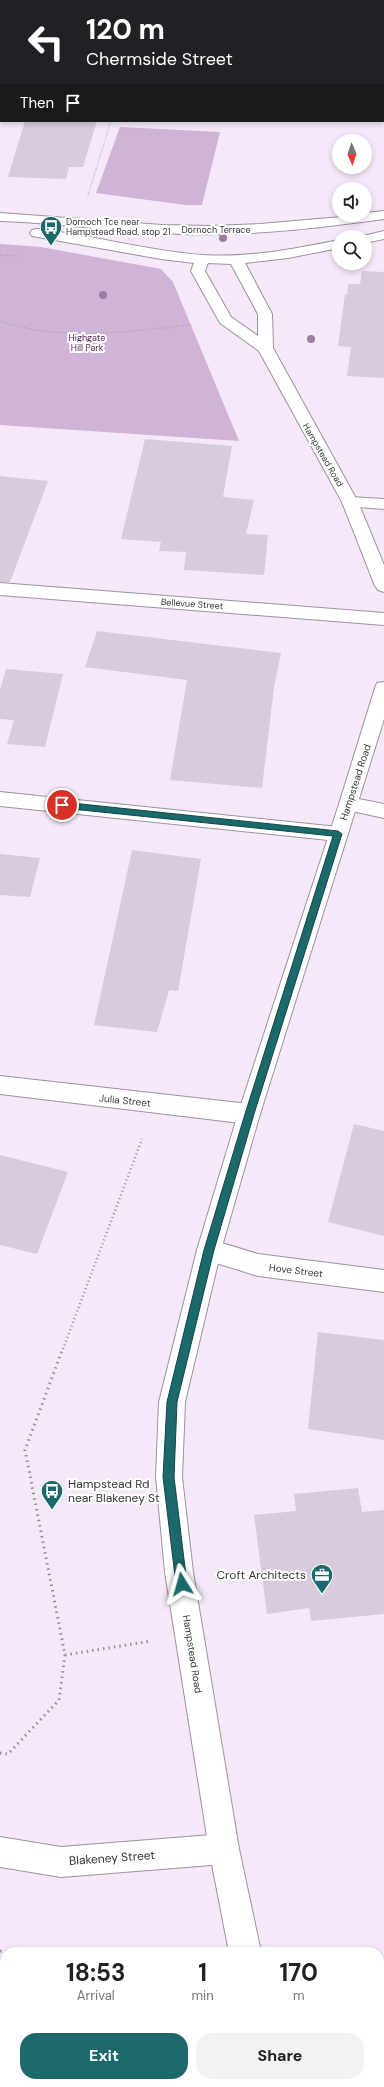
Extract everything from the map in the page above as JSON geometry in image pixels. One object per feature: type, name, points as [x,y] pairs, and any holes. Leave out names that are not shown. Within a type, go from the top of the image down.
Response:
[{"type":"street","name":"Dornoch Terrace","points":[[0,217],[184,230],[246,230],[298,226],[384,215]]},
{"type":"street","points":[[107,224],[166,234],[203,249],[220,252],[241,249],[384,215]]},
{"type":"street","points":[[0,229],[59,235],[141,252],[241,249],[264,256],[332,245]]},
{"type":"street","points":[[372,238],[384,235]]},
{"type":"street","name":"Hampstead Road","points":[[203,249],[198,271],[225,320],[265,348],[350,502],[384,586]]},
{"type":"street","name":"Hampstead Road","points":[[241,249],[265,314],[265,348]]},
{"type":"street","points":[[350,502],[384,504]]},
{"type":"street","name":"Bellevue Street","points":[[0,589],[384,619]]},
{"type":"street","name":"Hampstead Road","points":[[244,1947],[224,1849],[180,1572],[169,1477],[172,1402],[209,1250],[249,1114],[338,834],[349,804],[384,688]]},
{"type":"street","points":[[0,799],[338,834]]},
{"type":"street","points":[[349,804],[384,812]]},
{"type":"street","name":"Julia Street","points":[[0,1085],[249,1114]]},
{"type":"street","name":"Hove Street","points":[[209,1250],[258,1265],[384,1281]]},
{"type":"street","name":"Blakeney Street","points":[[0,1852],[60,1862],[224,1849]]},
{"type":"path","points":[[86,201],[111,122]]},
{"type":"path","points":[[0,321],[22,329],[67,333],[109,332],[198,325]]},
{"type":"path","points":[[0,1754],[8,1754],[59,1700],[65,1655],[25,1450],[142,1139]]},
{"type":"path","points":[[65,1655],[190,1635]]},
{"type":"green space","points":[[120,127],[220,132],[202,205],[185,205],[96,193]]},
{"type":"green space","name":"Highgate Hill Park","points":[[0,244],[41,247],[161,269],[173,282],[239,441],[0,425]]},
{"type":"building","points":[[25,122],[97,122],[83,167],[69,167],[66,179],[8,177]]},
{"type":"building","points":[[362,271],[384,272],[384,378],[347,376],[351,347],[338,346],[345,294],[347,295],[348,284],[360,284]]},
{"type":"building","points":[[145,439],[232,446],[223,497],[254,500],[246,534],[268,535],[264,575],[184,570],[186,552],[159,551],[161,542],[121,539]]},
{"type":"building","points":[[0,476],[48,481],[10,582],[0,582]]},
{"type":"building","points":[[97,631],[281,653],[274,687],[262,788],[170,780],[187,680],[85,667]]},
{"type":"building","points":[[6,669],[63,674],[45,747],[7,744],[14,720],[0,719],[0,690]]},
{"type":"building","points":[[132,850],[201,859],[178,991],[169,990],[157,1032],[94,1025]]},
{"type":"building","points":[[0,854],[40,858],[30,897],[0,895]]},
{"type":"building","points":[[354,1124],[384,1131],[384,1236],[328,1222]]},
{"type":"building","points":[[0,1155],[68,1172],[37,1254],[0,1245]]},
{"type":"building","points":[[318,1332],[384,1340],[384,1440],[308,1429]]},
{"type":"building","points":[[358,1488],[362,1512],[384,1510],[384,1614],[311,1621],[309,1608],[267,1614],[254,1515],[296,1511],[294,1494]]},
{"type":"place","name":"Dornoch Tce near Hampstead Road, stop 21","points":[[51,246]]},
{"type":"place","name":"Hampstead Rd near Blakeney St","points":[[52,1510]]},
{"type":"place","name":"Croft Architects","points":[[322,1594]]},
{"type":"route","points":[[62,805],[265,825],[338,834],[249,1114],[209,1250],[172,1402],[169,1477],[182,1584]]}]
